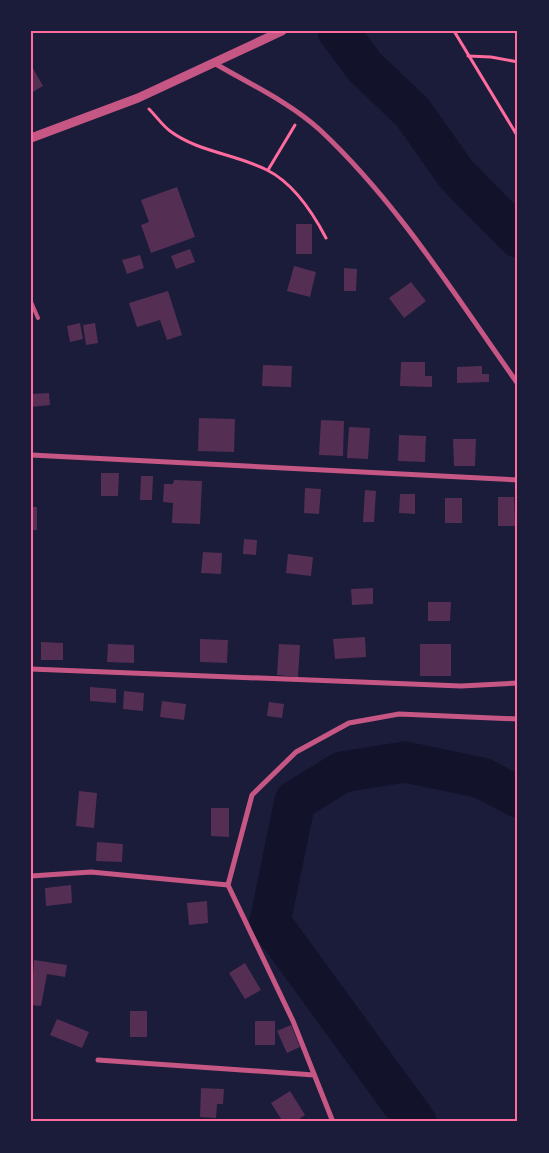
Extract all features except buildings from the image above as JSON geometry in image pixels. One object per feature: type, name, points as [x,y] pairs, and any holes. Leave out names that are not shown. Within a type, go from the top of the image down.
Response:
[{"type":"street","points":[[31,138],[138,98],[280,32]]},
{"type":"street","points":[[214,63],[269,95],[318,129],[379,192],[518,384]]},
{"type":"street","points":[[31,455],[518,480]]},
{"type":"street","points":[[31,669],[462,686],[518,683]]},
{"type":"street","points":[[333,1122],[294,1021],[228,885],[252,795],[296,752],[349,723],[399,714],[518,719]]},
{"type":"street","points":[[31,876],[91,872],[228,885]]},
{"type":"street","points":[[98,1060],[314,1075]]},
{"type":"lane","points":[[31,302],[38,318]]},
{"type":"path","points":[[454,31],[518,137]]},
{"type":"path","points":[[468,56],[491,57],[518,62]]},
{"type":"path","points":[[138,98],[170,131],[203,148],[268,170],[288,186],[314,215],[326,238]]},
{"type":"path","points":[[268,170],[300,116]]},
{"type":"waterway","points":[[338,31],[364,66],[413,113],[456,174],[518,237]]},
{"type":"waterway","points":[[416,1122],[270,922],[295,801],[342,772],[405,762],[482,778],[518,797]]}]
